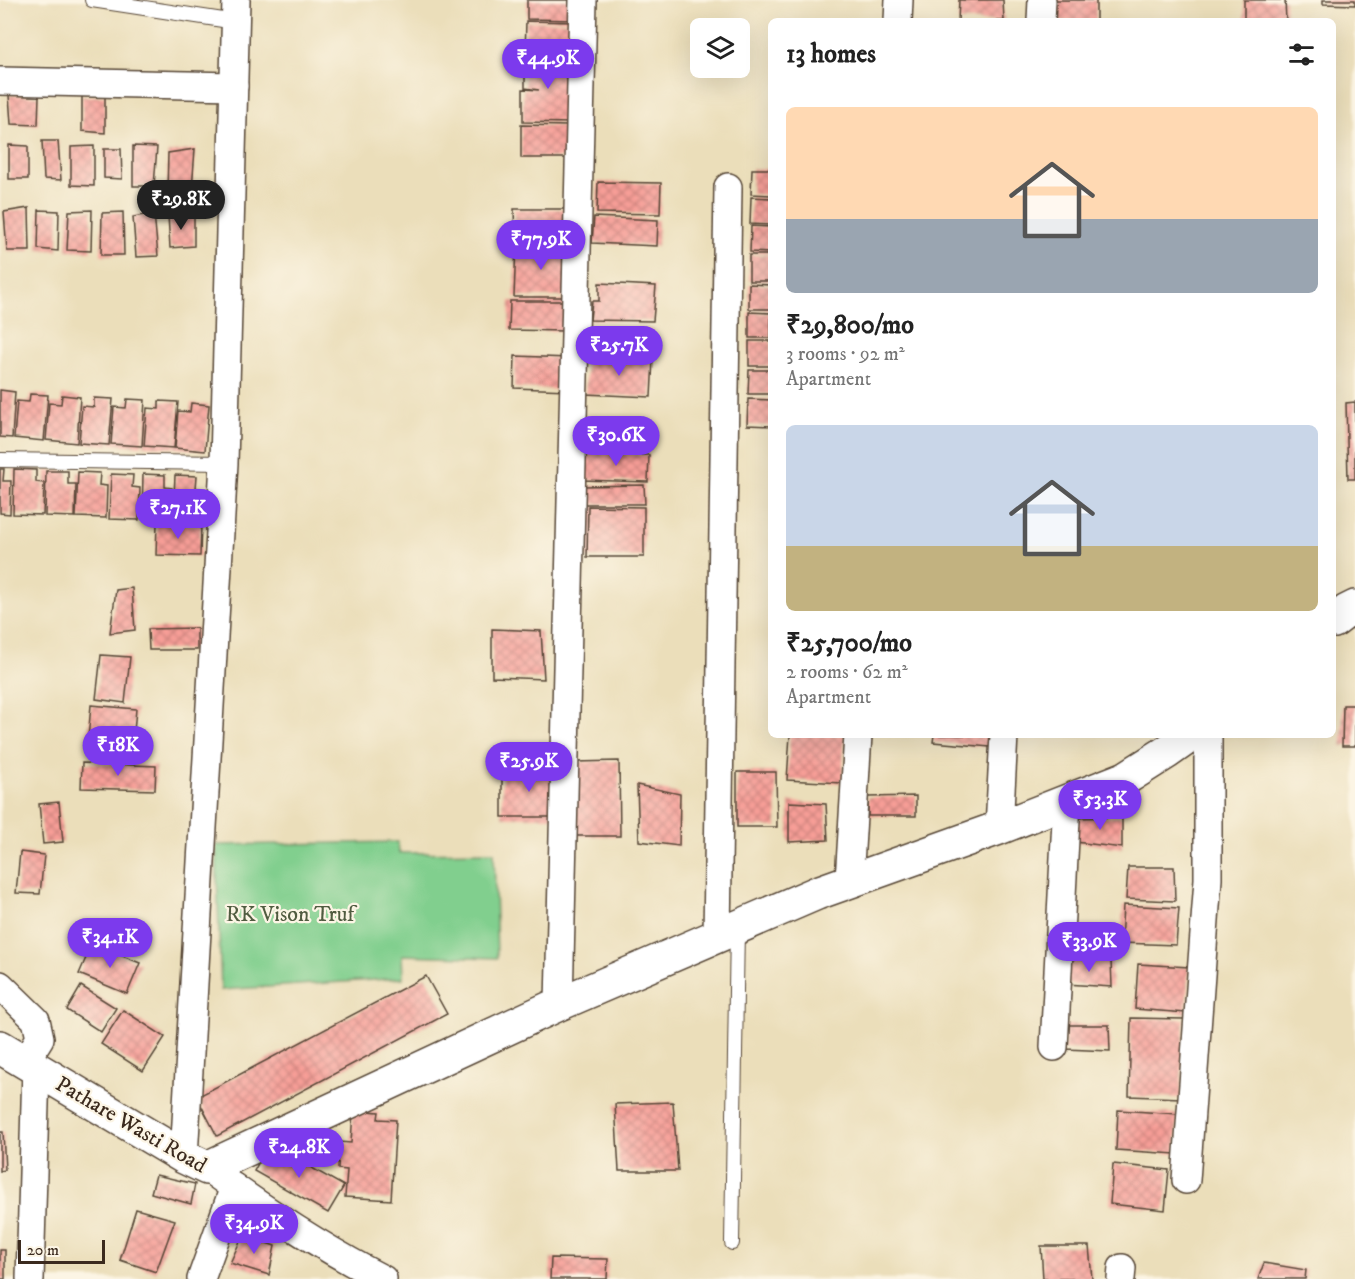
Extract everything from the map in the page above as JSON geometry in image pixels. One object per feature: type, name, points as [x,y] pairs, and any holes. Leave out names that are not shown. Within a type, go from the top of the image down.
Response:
[{"type":"street","points":[[559,1004],[583,0]]},
{"type":"street","points":[[898,18],[899,0]]},
{"type":"street","points":[[1041,18],[1042,0]]},
{"type":"street","points":[[236,11],[224,464],[196,1162],[817,893],[999,828],[1126,778],[1187,738]]},
{"type":"street","points":[[0,81],[234,86]]},
{"type":"street","points":[[727,932],[728,188]]},
{"type":"street","points":[[1336,619],[1355,607]]},
{"type":"street","points":[[849,881],[858,738]]},
{"type":"street","points":[[999,828],[1004,738]]},
{"type":"street","points":[[1186,1180],[1208,879],[1208,738]]},
{"type":"street","points":[[1054,1047],[1067,801]]},
{"type":"street","points":[[0,985],[36,1020],[40,1038],[20,1060],[30,1279]]},
{"type":"street","name":"Pathare Wasti Road","points":[[20,1060],[196,1162],[234,1187],[333,1267],[383,1279]]},
{"type":"street","points":[[201,1279],[234,1187]]},
{"type":"lane","points":[[92,0],[236,11]]},
{"type":"lane","points":[[0,460],[224,464]]},
{"type":"lane","points":[[727,932],[732,1243]]},
{"type":"green space","name":"RK Vison Truf","points":[[398,842],[399,853],[494,852],[497,958],[402,955],[403,978],[221,990],[216,845]]},
{"type":"building","points":[[527,0],[575,0],[575,20],[527,19]]},
{"type":"building","points":[[959,0],[1003,0],[1004,18],[958,18]]},
{"type":"building","points":[[1051,0],[1096,0],[1096,18],[1049,18]]},
{"type":"building","points":[[1244,0],[1285,0],[1286,18],[1244,18]]},
{"type":"building","points":[[1323,0],[1355,0],[1355,5],[1323,4]]},
{"type":"building","points":[[526,21],[574,22],[573,54],[525,54]]},
{"type":"building","points":[[525,56],[573,57],[570,123],[523,122],[523,89],[539,90],[525,88]]},
{"type":"building","points":[[9,95],[39,96],[38,125],[11,124]]},
{"type":"building","points":[[82,96],[105,96],[105,133],[82,131]]},
{"type":"building","points":[[521,125],[569,126],[569,158],[521,158]]},
{"type":"building","points":[[42,141],[58,141],[61,180],[44,179]]},
{"type":"building","points":[[9,145],[28,146],[28,179],[9,179]]},
{"type":"building","points":[[94,146],[94,186],[71,185],[71,147]]},
{"type":"building","points":[[133,146],[157,147],[154,186],[133,186]]},
{"type":"building","points":[[104,149],[121,149],[122,179],[104,178]]},
{"type":"building","points":[[195,149],[192,189],[167,192],[168,153]]},
{"type":"building","points":[[752,169],[768,169],[768,195],[751,194]]},
{"type":"building","points":[[598,182],[661,183],[660,214],[597,213]]},
{"type":"building","points":[[751,197],[768,198],[768,225],[750,224]]},
{"type":"building","points":[[29,208],[30,251],[7,251],[4,212]]},
{"type":"building","points":[[514,209],[568,209],[569,239],[515,239]]},
{"type":"building","points":[[39,210],[59,211],[58,251],[38,249]]},
{"type":"building","points":[[92,210],[91,251],[67,250],[69,211]]},
{"type":"building","points":[[123,212],[124,255],[101,255],[102,213]]},
{"type":"building","points":[[154,213],[158,256],[136,257],[133,217]]},
{"type":"building","points":[[168,215],[194,215],[194,246],[170,248]]},
{"type":"building","points":[[594,217],[658,220],[657,246],[592,243]]},
{"type":"building","points":[[751,226],[768,227],[768,253],[750,252]]},
{"type":"building","points":[[516,244],[568,245],[567,297],[514,297]]},
{"type":"building","points":[[749,255],[768,255],[768,281],[749,281]]},
{"type":"building","points":[[599,283],[656,286],[653,321],[590,320],[592,301],[599,301]]},
{"type":"building","points":[[749,284],[768,285],[768,309],[749,309]]},
{"type":"building","points":[[510,301],[566,301],[566,331],[509,330]]},
{"type":"building","points":[[749,312],[768,313],[768,338],[749,338]]},
{"type":"building","points":[[589,327],[652,330],[651,355],[588,352]]},
{"type":"building","points":[[749,341],[768,341],[768,366],[749,366]]},
{"type":"building","points":[[515,356],[569,358],[568,390],[514,388]]},
{"type":"building","points":[[587,356],[653,359],[651,397],[585,394]]},
{"type":"building","points":[[749,370],[768,370],[768,394],[748,394]]},
{"type":"building","points":[[0,390],[15,392],[12,438],[0,437]]},
{"type":"building","points":[[30,394],[48,395],[44,441],[14,438],[17,401],[29,402]]},
{"type":"building","points":[[62,395],[80,397],[77,443],[46,440],[49,403],[61,404]]},
{"type":"building","points":[[94,398],[113,399],[109,445],[79,443],[82,406],[94,407]]},
{"type":"building","points":[[127,399],[145,400],[142,446],[111,444],[114,407],[126,408]]},
{"type":"building","points":[[748,399],[768,400],[768,426],[747,425]]},
{"type":"building","points":[[159,401],[178,402],[174,448],[144,446],[147,408],[159,409]]},
{"type":"building","points":[[1355,402],[1355,479],[1348,479],[1346,403]]},
{"type":"building","points":[[191,403],[209,405],[205,451],[175,448],[178,411],[190,412]]},
{"type":"building","points":[[583,453],[649,455],[648,482],[582,480]]},
{"type":"building","points":[[0,469],[4,469],[3,481],[11,481],[10,514],[0,513]]},
{"type":"building","points":[[14,469],[36,470],[36,482],[44,483],[43,515],[13,514]]},
{"type":"building","points":[[46,471],[68,471],[68,484],[76,484],[75,517],[45,516]]},
{"type":"building","points":[[78,472],[100,473],[99,485],[107,486],[106,518],[76,517]]},
{"type":"building","points":[[111,474],[133,475],[132,487],[140,488],[139,520],[109,519]]},
{"type":"building","points":[[143,474],[165,475],[165,487],[172,488],[171,520],[142,519]]},
{"type":"building","points":[[175,475],[197,476],[196,488],[204,489],[203,521],[173,520]]},
{"type":"building","points":[[644,485],[645,504],[582,504],[582,486]]},
{"type":"building","points":[[588,506],[644,507],[644,557],[587,557]]},
{"type":"building","points":[[157,523],[201,525],[200,556],[156,555]]},
{"type":"building","points":[[132,588],[135,630],[110,633],[116,590]]},
{"type":"building","points":[[197,628],[197,650],[149,650],[148,629]]},
{"type":"building","points":[[492,629],[541,631],[544,679],[492,677]]},
{"type":"building","points":[[101,655],[130,657],[125,703],[96,699]]},
{"type":"building","points":[[91,705],[136,709],[133,743],[88,739]]},
{"type":"building","points":[[1343,705],[1355,705],[1355,746],[1342,746]]},
{"type":"building","points":[[790,738],[845,738],[842,783],[787,780]]},
{"type":"building","points":[[934,738],[991,738],[990,747],[933,742]]},
{"type":"building","points":[[619,761],[620,836],[576,836],[575,762]]},
{"type":"building","points":[[82,763],[156,766],[155,790],[81,788]]},
{"type":"building","points":[[502,769],[556,769],[556,817],[502,817]]},
{"type":"building","points":[[737,772],[776,772],[777,827],[737,827]]},
{"type":"building","points":[[637,785],[680,794],[679,846],[639,841]]},
{"type":"building","points":[[916,796],[916,816],[868,816],[868,797]]},
{"type":"building","points":[[59,802],[63,842],[43,844],[39,804]]},
{"type":"building","points":[[789,802],[826,804],[828,840],[789,842]]},
{"type":"building","points":[[1122,817],[1122,848],[1076,842],[1077,818]]},
{"type":"building","points":[[20,852],[44,855],[40,894],[16,893]]},
{"type":"building","points":[[1128,867],[1174,867],[1175,901],[1126,899]]},
{"type":"building","points":[[1123,905],[1179,908],[1176,945],[1121,943]]},
{"type":"building","points":[[92,944],[140,963],[127,994],[79,974]]},
{"type":"building","points":[[1066,959],[1111,960],[1112,987],[1066,984]]},
{"type":"building","points":[[1138,964],[1189,967],[1186,1013],[1135,1009]]},
{"type":"building","points":[[426,976],[447,1014],[217,1136],[197,1097]]},
{"type":"building","points":[[81,986],[116,1008],[101,1032],[67,1010]]},
{"type":"building","points":[[123,1010],[165,1037],[143,1071],[101,1044]]},
{"type":"building","points":[[1131,1018],[1184,1019],[1181,1098],[1129,1096]]},
{"type":"building","points":[[1065,1025],[1109,1025],[1110,1051],[1065,1049]]},
{"type":"building","points":[[673,1102],[678,1171],[619,1171],[615,1104]]},
{"type":"building","points":[[353,1110],[379,1112],[378,1119],[396,1120],[391,1200],[345,1197],[347,1170],[338,1169],[339,1142],[351,1143]]},
{"type":"building","points":[[1118,1110],[1178,1114],[1176,1154],[1116,1150]]},
{"type":"building","points":[[0,1132],[3,1132],[5,1170],[0,1171]]},
{"type":"building","points":[[269,1144],[344,1186],[328,1213],[254,1171]]},
{"type":"building","points":[[1113,1164],[1169,1170],[1165,1210],[1110,1204]]},
{"type":"building","points":[[156,1175],[195,1184],[191,1204],[151,1193]]},
{"type":"building","points":[[136,1209],[175,1220],[156,1272],[120,1260]]},
{"type":"building","points":[[243,1235],[275,1246],[269,1275],[230,1263]]},
{"type":"building","points":[[1041,1246],[1089,1246],[1092,1279],[1043,1279]]},
{"type":"building","points":[[0,1250],[5,1250],[5,1279],[0,1279]]},
{"type":"building","points":[[551,1258],[608,1259],[607,1279],[550,1279]]},
{"type":"building","points":[[1264,1263],[1306,1270],[1305,1279],[1258,1279]]}]
